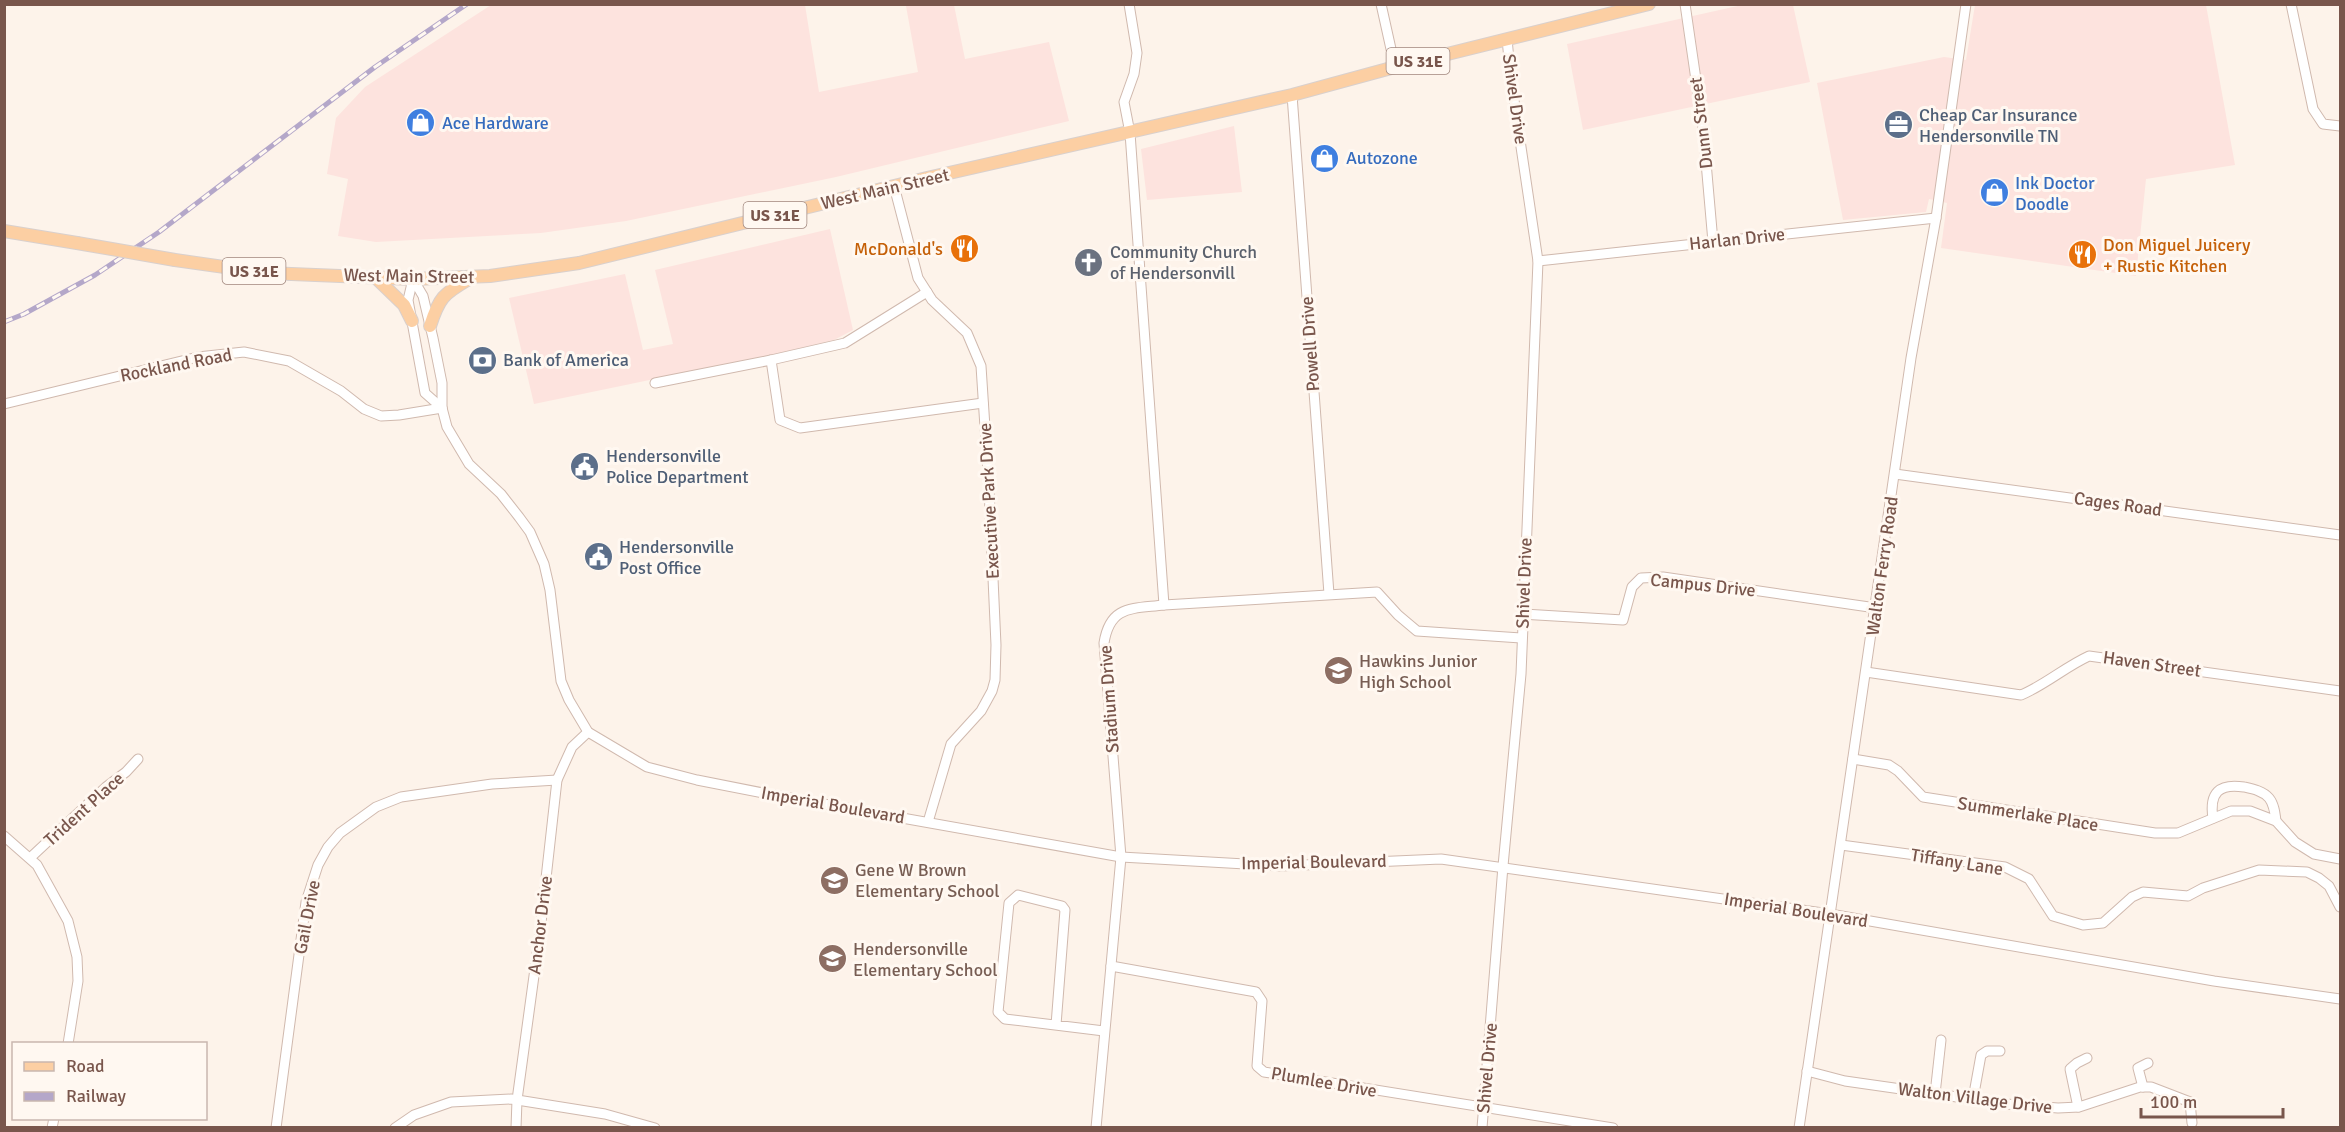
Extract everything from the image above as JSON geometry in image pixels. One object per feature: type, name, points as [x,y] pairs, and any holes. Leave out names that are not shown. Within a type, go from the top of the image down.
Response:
[{"type":"main road","name":"West Main Street","points":[[4,231],[267,273],[414,279],[471,278],[579,263],[894,186],[1292,95],[1648,4]]},
{"type":"main road","points":[[375,277],[404,305],[412,321]]},
{"type":"main road","points":[[430,326],[436,305],[442,296],[471,278]]},
{"type":"street","points":[[1129,4],[1137,53],[1134,74],[1124,102],[1130,133],[1164,605],[1377,592],[1417,632],[1521,638]]},
{"type":"street","points":[[1381,4],[1395,67]]},
{"type":"street","name":"Dunn Street","points":[[1685,4],[1703,128],[1713,242]]},
{"type":"street","name":"Walton Ferry Road","points":[[1799,1128],[1911,358],[1936,218],[1966,4]]},
{"type":"street","points":[[2291,4],[2313,109],[2324,124],[2340,126]]},
{"type":"street","name":"Shivel Drive","points":[[1482,1128],[1521,674],[1538,261],[1507,39]]},
{"type":"street","name":"Powell Drive","points":[[1292,95],[1329,594]]},
{"type":"street","name":"Executive Park Drive","points":[[894,186],[918,278],[932,300],[967,333],[981,366],[983,403],[996,671],[992,691],[981,711],[951,744],[928,822]]},
{"type":"street","name":"Harlan Drive","points":[[1538,261],[1936,218]]},
{"type":"street","points":[[414,279],[408,300],[425,393],[442,408]]},
{"type":"street","points":[[414,279],[423,296],[430,326],[442,383],[442,408],[447,427],[463,455],[501,494],[530,532],[544,564],[550,590],[561,681],[588,732]]},
{"type":"street","points":[[655,383],[845,343],[927,292]]},
{"type":"street","name":"Rockland Road","points":[[4,404],[198,357],[244,352],[289,361],[341,391],[364,409],[381,416],[442,408]]},
{"type":"street","points":[[771,360],[780,420],[800,428],[983,403]]},
{"type":"street","name":"Cages Road","points":[[1895,474],[2340,535]]},
{"type":"street","name":"Campus Drive","points":[[1522,614],[1623,620],[1632,587],[1641,578],[1663,577],[1876,608]]},
{"type":"street","name":"Stadium Drive","points":[[1096,1128],[1121,857],[1104,643],[1106,628],[1111,619],[1119,613],[1131,609],[1164,605]]},
{"type":"street","name":"Haven Street","points":[[1866,672],[2021,695],[2040,687],[2066,667],[2089,656],[2340,691]]},
{"type":"street","name":"Imperial Boulevard","points":[[588,732],[646,767],[697,780],[1121,857],[1280,866],[1441,859],[1503,866],[1830,914],[2203,979],[2340,999]]},
{"type":"street","name":"Anchor Drive","points":[[516,1128],[517,1100],[540,932],[557,780],[572,747],[588,732]]},
{"type":"street","name":"Trident Place","points":[[30,858],[138,759]]},
{"type":"street","name":"Summerlake Place","points":[[1854,759],[1889,765],[1923,797],[2155,833],[2178,833],[2231,812],[2250,811],[2266,815],[2276,821],[2295,842],[2314,854],[2340,859]]},
{"type":"street","name":"Gail Drive","points":[[276,1128],[306,902],[318,865],[340,833],[376,807],[401,797],[492,784],[557,780]]},
{"type":"street","name":"Summerlake Place","points":[[2213,818],[2212,809],[2217,792],[2224,786],[2233,786],[2257,789],[2269,797],[2275,810],[2276,821]]},
{"type":"street","points":[[4,836],[37,865],[68,921],[77,957],[78,981],[68,1042]]},
{"type":"street","name":"Tiffany Lane","points":[[1841,845],[2005,867],[2029,879],[2053,916],[2083,925],[2103,923],[2132,897],[2143,892],[2188,897],[2212,885],[2259,870],[2307,872],[2329,886],[2340,907]]},
{"type":"street","points":[[1056,1025],[1065,910],[1062,906],[1018,895],[1009,903],[998,1012],[1005,1019],[1104,1031]]},
{"type":"street","name":"Plumlee Drive","points":[[1111,966],[1256,992],[1262,1001],[1257,1066],[1264,1072],[1613,1128]]},
{"type":"street","points":[[1935,1094],[1941,1040]]},
{"type":"street","points":[[1973,1099],[1981,1056],[1987,1051],[2000,1051]]},
{"type":"street","points":[[2078,1107],[2070,1069],[2087,1058]]},
{"type":"street","points":[[2148,1063],[2138,1068],[2143,1087],[2151,1087],[2190,1102],[2192,1123]]},
{"type":"street","name":"Walton Village Drive","points":[[1807,1071],[1845,1081],[2047,1107],[2078,1107],[2143,1087]]},
{"type":"street","points":[[395,1128],[414,1115],[451,1102],[517,1100],[606,1114],[655,1128]]},
{"type":"shaded area","points":[[491,5],[805,5],[819,92],[918,72],[906,6],[954,5],[965,59],[1049,42],[1069,121],[836,177],[626,221],[541,233],[376,242],[338,236],[348,179],[327,174],[336,118],[365,87]]},
{"type":"shaded area","points":[[1742,5],[1793,5],[1810,82],[1583,130],[1567,44]]},
{"type":"shaded area","points":[[1975,5],[2206,5],[2235,165],[2146,179],[2136,276],[1941,248],[1947,203],[1929,199],[1926,212],[1843,220],[1817,83],[1944,57],[1966,60]]},
{"type":"shaded area","points":[[1234,126],[1242,192],[1147,200],[1141,149]]},
{"type":"shaded area","points":[[830,229],[853,330],[834,340],[780,353],[534,404],[509,298],[625,274],[643,350],[673,344],[655,270]]},
{"type":"railway","points":[[4,322],[24,314],[95,275],[159,232],[375,67],[467,4]]},
{"type":"place","name":"Ace Hardware","points":[[421,123]]},
{"type":"place","name":"Cheap Car Insurance Hendersonville TN","points":[[1898,125]]},
{"type":"place","name":"Autozone","points":[[1325,158]]},
{"type":"place","name":"Ink Doctor Doodle","points":[[1994,193]]},
{"type":"place","name":"McDonald's","points":[[964,249]]},
{"type":"place","name":"Don Miguel Juicery + Rustic Kitchen","points":[[2082,255]]},
{"type":"place","name":"Community Church of Hendersonvill","points":[[1089,262]]},
{"type":"place","name":"Bank of America","points":[[482,360]]},
{"type":"place","name":"Hendersonville Police Department","points":[[585,466]]},
{"type":"place","name":"Hendersonville Post Office","points":[[598,557]]},
{"type":"place","name":"Hawkins Junior High School","points":[[1338,671]]},
{"type":"place","name":"Gene W Brown Elementary School","points":[[834,880]]},
{"type":"place","name":"Hendersonville Elementary School","points":[[832,959]]}]
